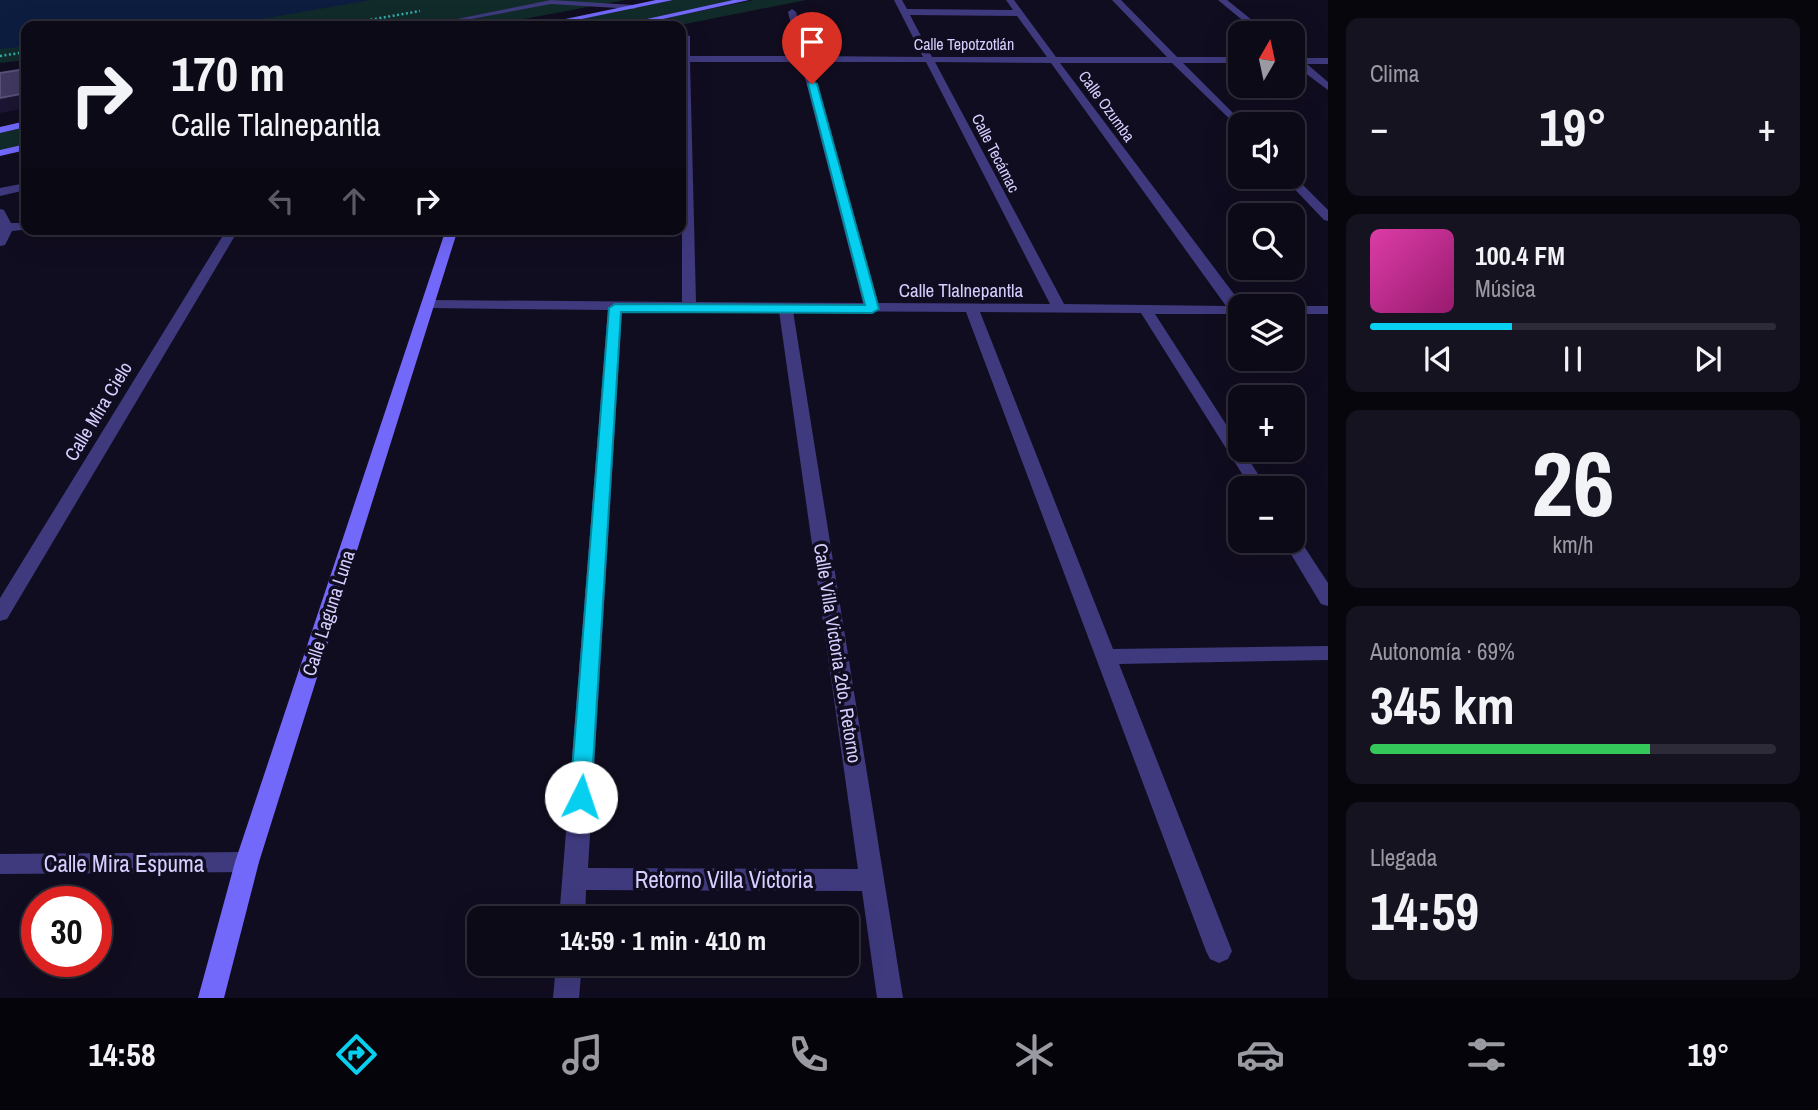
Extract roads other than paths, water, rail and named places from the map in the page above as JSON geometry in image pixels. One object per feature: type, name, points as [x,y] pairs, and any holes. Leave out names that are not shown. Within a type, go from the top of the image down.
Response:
[{"type":"street","points":[[562,21],[669,0]]},
{"type":"street","points":[[643,21],[745,0]]},
{"type":"street","name":"Calle Tecámac","points":[[898,0],[1059,309]]},
{"type":"street","name":"Calle Ozumba","points":[[1010,0],[1228,296]]},
{"type":"street","points":[[1116,0],[1228,114]]},
{"type":"street","points":[[1222,0],[1248,21]]},
{"type":"street","points":[[792,12],[872,309]]},
{"type":"street","points":[[904,12],[1019,13]]},
{"type":"street","name":"Calle Tepotzotlán","points":[[686,53],[806,59],[1228,60]]},
{"type":"street","points":[[1306,60],[1328,61]]},
{"type":"street","points":[[1306,69],[1328,87]]},
{"type":"street","points":[[0,130],[21,125]]},
{"type":"street","points":[[0,153],[21,148]]},
{"type":"street","points":[[0,192],[21,188]]},
{"type":"street","points":[[1301,189],[1328,217]]},
{"type":"street","points":[[686,203],[689,308]]},
{"type":"street","points":[[0,213],[7,227]]},
{"type":"street","points":[[7,227],[21,227]]},
{"type":"street","points":[[0,242],[7,227]]},
{"type":"street","name":"Calle Mira Cielo","points":[[0,614],[229,235]]},
{"type":"street","name":"Calle Laguna Luna","points":[[211,998],[247,862],[450,235]]},
{"type":"street","name":"Calle Tlalnepantla","points":[[429,304],[615,308],[1228,310]]},
{"type":"street","points":[[573,906],[615,308]]},
{"type":"street","name":"Calle Villa Victoria 2do. Retorno","points":[[786,309],[890,998]]},
{"type":"street","points":[[972,309],[1219,951]]},
{"type":"street","points":[[1146,310],[1251,476]]},
{"type":"street","points":[[1305,310],[1328,311]]},
{"type":"street","points":[[1300,553],[1328,598]]},
{"type":"street","points":[[1107,657],[1328,653]]},
{"type":"street","name":"Calle Mira Espuma","points":[[0,864],[247,862]]},
{"type":"street","name":"Retorno Villa Victoria","points":[[575,879],[872,880]]},
{"type":"street","points":[[566,998],[568,976]]},
{"type":"lane","points":[[452,21],[551,2],[634,7]]},
{"type":"water","points":[[0,0],[371,0],[239,21],[21,21],[21,47],[0,49]]}]
